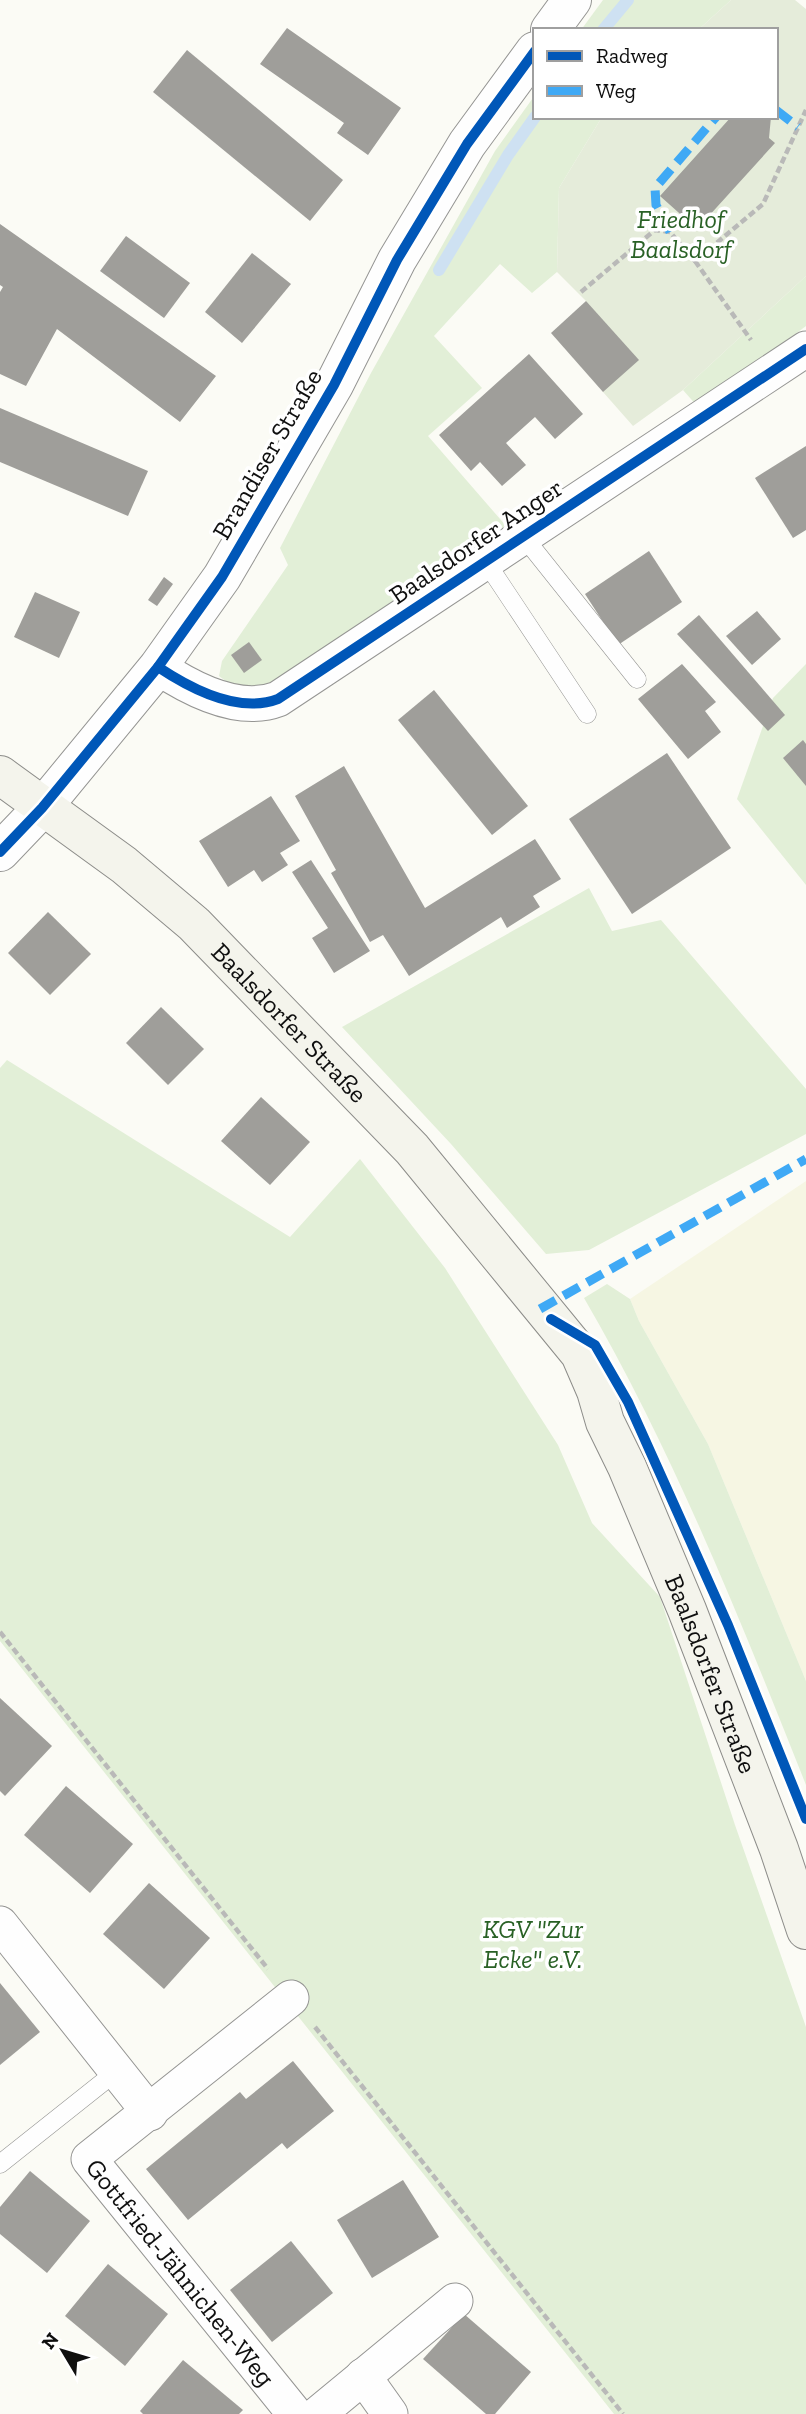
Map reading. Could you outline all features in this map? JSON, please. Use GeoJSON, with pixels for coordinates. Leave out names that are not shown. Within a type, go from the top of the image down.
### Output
{"type":"FeatureCollection","features":[{"type":"Feature","properties":{"kind":"main road","name":"Baalsdorfer Straße"},"geometry":{"type":"LineString","coordinates":[[0,775],[41,808],[124,865],[194,924],[412,1149],[540,1309],[580,1354],[596,1391],[605,1422],[627,1467],[687,1610],[779,1849],[806,1930]]}},
{"type":"Feature","properties":{"kind":"street"},"geometry":{"type":"LineString","coordinates":[[551,28],[572,0]]}},
{"type":"Feature","properties":{"kind":"street","name":"Brandiser Straße"},"geometry":{"type":"LineString","coordinates":[[0,852],[41,808],[158,667],[222,577],[334,385],[397,260],[467,144],[533,54]]}},
{"type":"Feature","properties":{"kind":"street","name":"Baalsdorfer Anger"},"geometry":{"type":"LineString","coordinates":[[158,667],[179,682],[232,701],[251,705],[278,699],[806,349]]}},
{"type":"Feature","properties":{"kind":"street"},"geometry":{"type":"LineString","coordinates":[[0,1924],[150,2113]]}},
{"type":"Feature","properties":{"kind":"street","name":"Gottfried-Jähnichen-Weg"},"geometry":{"type":"LineString","coordinates":[[291,1998],[89,2159],[295,2414]]}},
{"type":"Feature","properties":{"kind":"street"},"geometry":{"type":"LineString","coordinates":[[318,2414],[455,2301]]}},
{"type":"Feature","properties":{"kind":"street"},"geometry":{"type":"LineString","coordinates":[[363,2376],[390,2414]]}},
{"type":"Feature","properties":{"kind":"lane"},"geometry":{"type":"LineString","coordinates":[[523,536],[637,679]]}},
{"type":"Feature","properties":{"kind":"lane"},"geometry":{"type":"LineString","coordinates":[[486,562],[587,714]]}},
{"type":"Feature","properties":{"kind":"lane"},"geometry":{"type":"LineString","coordinates":[[0,2164],[117,2071]]}},
{"type":"Feature","properties":{"kind":"path"},"geometry":{"type":"LineString","coordinates":[[695,261],[763,204],[806,110]]}},
{"type":"Feature","properties":{"kind":"path"},"geometry":{"type":"LineString","coordinates":[[581,292],[655,230],[670,232],[695,261],[752,342]]}},
{"type":"Feature","properties":{"kind":"green space"},"geometry":{"type":"Polygon","coordinates":[[[603,0],[731,0],[700,28],[582,28],[603,0]]]}},
{"type":"Feature","properties":{"kind":"green space","name":"Friedhof Baalsdorf"},"geometry":{"type":"Polygon","coordinates":[[[731,0],[795,0],[806,9],[806,276],[683,390],[633,426],[603,392],[586,301],[557,272],[559,188],[601,119],[778,119],[778,28],[700,28],[731,0]]]}},
{"type":"Feature","properties":{"kind":"green space"},"geometry":{"type":"Polygon","coordinates":[[[533,98],[533,119],[601,119],[559,188],[557,272],[532,293],[500,264],[434,336],[482,388],[428,436],[507,527],[268,687],[240,692],[219,676],[222,661],[288,565],[280,548],[371,373],[495,151],[533,98]]]}},
{"type":"Feature","properties":{"kind":"green space"},"geometry":{"type":"Polygon","coordinates":[[[806,276],[806,326],[698,407],[683,390],[806,276]]]}},
{"type":"Feature","properties":{"kind":"green space"},"geometry":{"type":"Polygon","coordinates":[[[806,664],[806,885],[737,799],[773,698],[806,664]]]}},
{"type":"Feature","properties":{"kind":"green space"},"geometry":{"type":"Polygon","coordinates":[[[589,888],[612,931],[661,920],[806,1089],[806,1134],[589,1250],[546,1254],[451,1144],[342,1027],[589,888]]]}},
{"type":"Feature","properties":{"kind":"green space","name":"KGV \"Zur Ecke\" e.V."},"geometry":{"type":"Polygon","coordinates":[[[7,1060],[290,1237],[360,1159],[445,1268],[558,1445],[592,1523],[660,1597],[735,1825],[806,2027],[806,2414],[614,2414],[0,1641],[0,1068],[7,1060]]]}},
{"type":"Feature","properties":{"kind":"green space"},"geometry":{"type":"Polygon","coordinates":[[[806,1181],[806,1681],[708,1444],[639,1321],[630,1299],[806,1181]]]}},
{"type":"Feature","properties":{"kind":"green space"},"geometry":{"type":"Polygon","coordinates":[[[607,1284],[630,1299],[639,1321],[708,1444],[806,1681],[806,1785],[704,1537],[647,1416],[584,1298],[607,1284]]]}},
{"type":"Feature","properties":{"kind":"building"},"geometry":{"type":"Polygon","coordinates":[[[287,28],[401,108],[368,155],[337,133],[344,123],[260,64],[287,28]]]}},
{"type":"Feature","properties":{"kind":"building"},"geometry":{"type":"Polygon","coordinates":[[[187,50],[343,180],[310,221],[153,92],[187,50]]]}},
{"type":"Feature","properties":{"kind":"building"},"geometry":{"type":"Polygon","coordinates":[[[729,119],[771,119],[769,138],[775,143],[697,229],[660,196],[729,119]]]}},
{"type":"Feature","properties":{"kind":"building"},"geometry":{"type":"Polygon","coordinates":[[[0,224],[216,376],[180,422],[57,329],[26,386],[0,374],[0,292],[3,287],[0,285],[0,224]]]}},
{"type":"Feature","properties":{"kind":"building"},"geometry":{"type":"Polygon","coordinates":[[[126,236],[190,283],[164,318],[100,271],[126,236]]]}},
{"type":"Feature","properties":{"kind":"building"},"geometry":{"type":"Polygon","coordinates":[[[252,253],[291,284],[242,343],[205,312],[252,253]]]}},
{"type":"Feature","properties":{"kind":"building"},"geometry":{"type":"Polygon","coordinates":[[[586,301],[639,360],[603,392],[551,333],[586,301]]]}},
{"type":"Feature","properties":{"kind":"building"},"geometry":{"type":"Polygon","coordinates":[[[529,354],[583,414],[555,439],[535,417],[506,443],[526,465],[502,486],[480,462],[471,471],[439,435],[529,354]]]}},
{"type":"Feature","properties":{"kind":"building"},"geometry":{"type":"Polygon","coordinates":[[[0,408],[148,471],[128,516],[0,462],[0,408]]]}},
{"type":"Feature","properties":{"kind":"building"},"geometry":{"type":"Polygon","coordinates":[[[806,446],[806,530],[793,538],[755,478],[806,446]]]}},
{"type":"Feature","properties":{"kind":"building"},"geometry":{"type":"Polygon","coordinates":[[[649,551],[682,602],[618,645],[585,594],[649,551]]]}},
{"type":"Feature","properties":{"kind":"building"},"geometry":{"type":"Polygon","coordinates":[[[164,577],[173,584],[157,606],[148,600],[164,577]]]}},
{"type":"Feature","properties":{"kind":"building"},"geometry":{"type":"Polygon","coordinates":[[[35,592],[80,612],[59,658],[14,637],[35,592]]]}},
{"type":"Feature","properties":{"kind":"building"},"geometry":{"type":"Polygon","coordinates":[[[757,611],[781,639],[752,665],[726,636],[757,611]]]}},
{"type":"Feature","properties":{"kind":"building"},"geometry":{"type":"Polygon","coordinates":[[[699,615],[785,715],[768,731],[677,634],[699,615]]]}},
{"type":"Feature","properties":{"kind":"building"},"geometry":{"type":"Polygon","coordinates":[[[249,642],[262,660],[244,673],[231,655],[249,642]]]}},
{"type":"Feature","properties":{"kind":"building"},"geometry":{"type":"Polygon","coordinates":[[[682,664],[716,702],[705,711],[721,732],[688,759],[638,699],[682,664]]]}},
{"type":"Feature","properties":{"kind":"building"},"geometry":{"type":"Polygon","coordinates":[[[434,690],[528,806],[492,835],[398,720],[434,690]]]}},
{"type":"Feature","properties":{"kind":"building"},"geometry":{"type":"Polygon","coordinates":[[[803,740],[806,744],[806,786],[783,758],[803,740]]]}},
{"type":"Feature","properties":{"kind":"building"},"geometry":{"type":"Polygon","coordinates":[[[667,753],[731,848],[632,914],[569,819],[667,753]]]}},
{"type":"Feature","properties":{"kind":"building"},"geometry":{"type":"Polygon","coordinates":[[[344,766],[425,908],[535,839],[561,879],[533,896],[540,907],[507,928],[501,917],[409,976],[383,935],[370,942],[331,873],[336,870],[295,796],[344,766]]]}},
{"type":"Feature","properties":{"kind":"building"},"geometry":{"type":"Polygon","coordinates":[[[271,796],[300,841],[280,853],[288,865],[262,882],[254,870],[228,887],[199,841],[271,796]]]}},
{"type":"Feature","properties":{"kind":"building"},"geometry":{"type":"Polygon","coordinates":[[[311,860],[370,951],[334,973],[312,938],[328,928],[292,872],[311,860]]]}},
{"type":"Feature","properties":{"kind":"building"},"geometry":{"type":"Polygon","coordinates":[[[48,912],[91,954],[50,995],[8,953],[48,912]]]}},
{"type":"Feature","properties":{"kind":"building"},"geometry":{"type":"Polygon","coordinates":[[[161,1007],[204,1049],[168,1085],[126,1043],[161,1007]]]}},
{"type":"Feature","properties":{"kind":"building"},"geometry":{"type":"Polygon","coordinates":[[[261,1097],[310,1142],[270,1185],[221,1141],[261,1097]]]}},
{"type":"Feature","properties":{"kind":"building"},"geometry":{"type":"Polygon","coordinates":[[[0,1698],[52,1746],[5,1796],[0,1791],[0,1698]]]}},
{"type":"Feature","properties":{"kind":"building"},"geometry":{"type":"Polygon","coordinates":[[[66,1786],[133,1844],[90,1893],[24,1835],[66,1786]]]}},
{"type":"Feature","properties":{"kind":"building"},"geometry":{"type":"Polygon","coordinates":[[[149,1883],[210,1938],[164,1989],[103,1934],[149,1883]]]}},
{"type":"Feature","properties":{"kind":"building"},"geometry":{"type":"Polygon","coordinates":[[[0,1983],[40,2032],[0,2065],[0,1983]]]}},
{"type":"Feature","properties":{"kind":"building"},"geometry":{"type":"Polygon","coordinates":[[[293,2061],[334,2111],[287,2149],[282,2143],[188,2220],[146,2169],[240,2092],[246,2099],[293,2061]]]}},
{"type":"Feature","properties":{"kind":"building"},"geometry":{"type":"Polygon","coordinates":[[[30,2171],[90,2221],[47,2273],[0,2234],[0,2207],[30,2171]]]}},
{"type":"Feature","properties":{"kind":"building"},"geometry":{"type":"Polygon","coordinates":[[[403,2180],[439,2237],[372,2278],[337,2220],[403,2180]]]}},
{"type":"Feature","properties":{"kind":"building"},"geometry":{"type":"Polygon","coordinates":[[[291,2241],[333,2293],[272,2342],[230,2290],[291,2241]]]}},
{"type":"Feature","properties":{"kind":"building"},"geometry":{"type":"Polygon","coordinates":[[[108,2264],[168,2314],[125,2366],[65,2316],[108,2264]]]}},
{"type":"Feature","properties":{"kind":"building"},"geometry":{"type":"Polygon","coordinates":[[[464,2314],[531,2372],[495,2414],[486,2414],[423,2359],[464,2314]]]}},
{"type":"Feature","properties":{"kind":"building"},"geometry":{"type":"Polygon","coordinates":[[[183,2360],[243,2410],[239,2414],[143,2414],[140,2411],[183,2360]]]}},
{"type":"Feature","properties":{"kind":"waterway"},"geometry":{"type":"LineString","coordinates":[[605,28],[628,0]]}},
{"type":"Feature","properties":{"kind":"waterway"},"geometry":{"type":"LineString","coordinates":[[439,270],[508,155],[534,119]]}},
{"type":"Feature","properties":{"kind":"marked path"},"geometry":{"type":"LineString","coordinates":[[778,112],[798,127]]}},
{"type":"Feature","properties":{"kind":"marked path"},"geometry":{"type":"LineString","coordinates":[[670,232],[656,205],[655,188],[714,119]]}},
{"type":"Feature","properties":{"kind":"marked path"},"geometry":{"type":"LineString","coordinates":[[540,1309],[806,1159]]}},
{"type":"Feature","properties":{"kind":"cycle path"},"geometry":{"type":"LineString","coordinates":[[0,852],[42,808],[158,667],[222,577],[334,385],[397,260],[467,144],[533,54]]}},
{"type":"Feature","properties":{"kind":"cycle path"},"geometry":{"type":"LineString","coordinates":[[158,667],[216,697],[247,703],[278,699],[806,349]]}},
{"type":"Feature","properties":{"kind":"cycle path"},"geometry":{"type":"LineString","coordinates":[[551,1319],[595,1345],[628,1402],[728,1625],[806,1819]]}}]}
